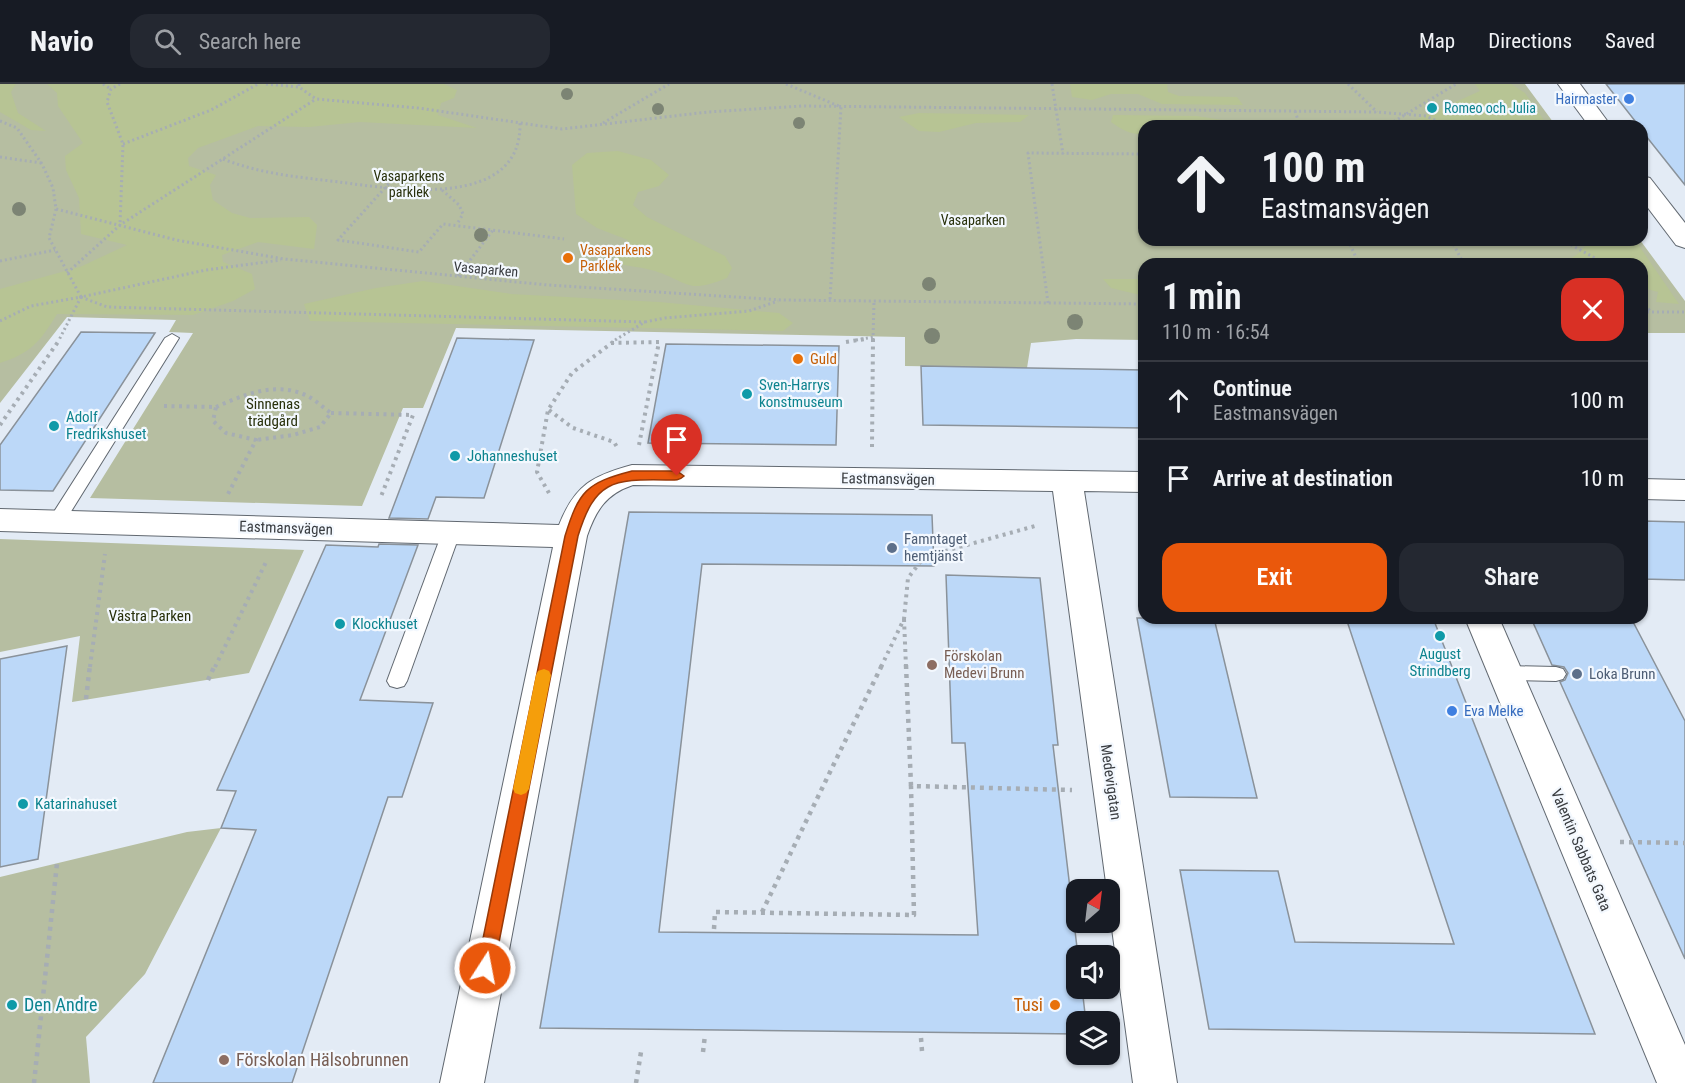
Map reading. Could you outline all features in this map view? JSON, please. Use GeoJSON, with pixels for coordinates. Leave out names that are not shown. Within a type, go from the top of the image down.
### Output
{"type":"FeatureCollection","features":[{"type":"Feature","properties":{"kind":"street"},"geometry":{"type":"LineString","coordinates":[[1569,84],[1596,120]]}},
{"type":"Feature","properties":{"kind":"street"},"geometry":{"type":"LineString","coordinates":[[1648,191],[1685,240]]}},
{"type":"Feature","properties":{"kind":"street","name":"Eastmansvägen"},"geometry":{"type":"LineString","coordinates":[[462,1083],[571,536],[580,508],[594,490],[612,480],[630,460],[1067,481],[1138,482]]}},
{"type":"Feature","properties":{"kind":"street","name":"Medevigatan"},"geometry":{"type":"LineString","coordinates":[[1067,481],[1155,1083]]}},
{"type":"Feature","properties":{"kind":"street"},"geometry":{"type":"LineString","coordinates":[[1648,489],[1685,490]]}},
{"type":"Feature","properties":{"kind":"street","name":"Eastmansvägen"},"geometry":{"type":"LineString","coordinates":[[0,520],[571,536]]}},
{"type":"Feature","properties":{"kind":"street","name":"Valentin Sabbats Gata"},"geometry":{"type":"LineString","coordinates":[[1485,624],[1679,1083]]}},
{"type":"Feature","properties":{"kind":"lane"},"geometry":{"type":"LineString","coordinates":[[56,522],[172,338]]}},
{"type":"Feature","properties":{"kind":"lane"},"geometry":{"type":"LineString","coordinates":[[397,681],[451,533]]}},
{"type":"Feature","properties":{"kind":"lane"},"geometry":{"type":"LineString","coordinates":[[1506,673],[1556,674]]}},
{"type":"Feature","properties":{"kind":"path"},"geometry":{"type":"LineString","coordinates":[[103,84],[111,88]]}},
{"type":"Feature","properties":{"kind":"path"},"geometry":{"type":"LineString","coordinates":[[111,88],[120,84]]}},
{"type":"Feature","properties":{"kind":"path"},"geometry":{"type":"LineString","coordinates":[[123,144],[211,111],[258,84]]}},
{"type":"Feature","properties":{"kind":"path"},"geometry":{"type":"LineString","coordinates":[[266,84],[299,85],[316,99],[418,108],[562,129],[708,112],[802,106],[1377,112],[1406,113],[1426,116],[1435,120]]}},
{"type":"Feature","properties":{"kind":"path"},"geometry":{"type":"LineString","coordinates":[[600,124],[669,84]]}},
{"type":"Feature","properties":{"kind":"path"},"geometry":{"type":"LineString","coordinates":[[786,84],[841,107]]}},
{"type":"Feature","properties":{"kind":"path"},"geometry":{"type":"LineString","coordinates":[[1052,84],[1063,154]]}},
{"type":"Feature","properties":{"kind":"path"},"geometry":{"type":"LineString","coordinates":[[1348,84],[1377,112]]}},
{"type":"Feature","properties":{"kind":"path"},"geometry":{"type":"LineString","coordinates":[[1396,120],[1456,84]]}},
{"type":"Feature","properties":{"kind":"path"},"geometry":{"type":"LineString","coordinates":[[111,88],[107,102],[123,144],[120,225]]}},
{"type":"Feature","properties":{"kind":"path"},"geometry":{"type":"LineString","coordinates":[[67,273],[120,225],[316,99]]}},
{"type":"Feature","properties":{"kind":"path"},"geometry":{"type":"LineString","coordinates":[[831,300],[841,107]]}},
{"type":"Feature","properties":{"kind":"path"},"geometry":{"type":"LineString","coordinates":[[1295,111],[1298,120]]}},
{"type":"Feature","properties":{"kind":"path"},"geometry":{"type":"LineString","coordinates":[[0,121],[17,128],[42,164],[53,188],[56,208],[49,238],[67,273],[81,297],[107,307],[645,322],[665,318],[749,311],[782,300]]}},
{"type":"Feature","properties":{"kind":"path"},"geometry":{"type":"LineString","coordinates":[[223,159],[255,171],[384,189],[442,190],[469,186],[496,173],[510,160],[519,142],[520,123]]}},
{"type":"Feature","properties":{"kind":"path"},"geometry":{"type":"LineString","coordinates":[[1048,303],[1028,153],[1138,154]]}},
{"type":"Feature","properties":{"kind":"path"},"geometry":{"type":"LineString","coordinates":[[0,158],[42,164]]}},
{"type":"Feature","properties":{"kind":"path"},"geometry":{"type":"LineString","coordinates":[[392,180],[338,240],[419,252],[443,224],[458,224],[564,239]]}},
{"type":"Feature","properties":{"kind":"path"},"geometry":{"type":"LineString","coordinates":[[442,190],[459,205],[463,214],[458,224]]}},
{"type":"Feature","properties":{"kind":"path","name":"Vasaparken"},"geometry":{"type":"LineString","coordinates":[[56,208],[176,240],[284,259],[457,277],[782,300],[1138,304]]}},
{"type":"Feature","properties":{"kind":"path"},"geometry":{"type":"LineString","coordinates":[[457,277],[494,230]]}},
{"type":"Feature","properties":{"kind":"path"},"geometry":{"type":"LineString","coordinates":[[1573,246],[1595,258]]}},
{"type":"Feature","properties":{"kind":"path"},"geometry":{"type":"LineString","coordinates":[[0,261],[55,250]]}},
{"type":"Feature","properties":{"kind":"path","name":"Vasaparken"},"geometry":{"type":"LineString","coordinates":[[0,321],[31,306],[206,270],[284,259]]}},
{"type":"Feature","properties":{"kind":"path"},"geometry":{"type":"LineString","coordinates":[[0,425],[59,340],[81,297]]}},
{"type":"Feature","properties":{"kind":"path"},"geometry":{"type":"LineString","coordinates":[[872,451],[874,301]]}},
{"type":"Feature","properties":{"kind":"path"},"geometry":{"type":"LineString","coordinates":[[1648,309],[1650,312],[1685,312]]}},
{"type":"Feature","properties":{"kind":"path"},"geometry":{"type":"LineString","coordinates":[[554,501],[537,472],[548,410],[572,373],[610,343],[645,322]]}},
{"type":"Feature","properties":{"kind":"path"},"geometry":{"type":"LineString","coordinates":[[846,342],[874,336]]}},
{"type":"Feature","properties":{"kind":"path"},"geometry":{"type":"LineString","coordinates":[[610,343],[658,342],[630,460]]}},
{"type":"Feature","properties":{"kind":"path"},"geometry":{"type":"LineString","coordinates":[[129,406],[216,407],[256,391],[280,388],[305,394],[331,413],[413,415],[368,531]]}},
{"type":"Feature","properties":{"kind":"path"},"geometry":{"type":"LineString","coordinates":[[216,407],[213,421],[226,433],[256,440],[293,435],[321,427],[331,413]]}},
{"type":"Feature","properties":{"kind":"path"},"geometry":{"type":"LineString","coordinates":[[548,410],[573,428],[614,442],[630,460]]}},
{"type":"Feature","properties":{"kind":"path"},"geometry":{"type":"LineString","coordinates":[[210,526],[256,440]]}},
{"type":"Feature","properties":{"kind":"path"},"geometry":{"type":"LineString","coordinates":[[86,699],[109,523]]}},
{"type":"Feature","properties":{"kind":"path"},"geometry":{"type":"LineString","coordinates":[[714,929],[715,912],[914,915],[904,619],[908,578],[924,557],[1036,526]]}},
{"type":"Feature","properties":{"kind":"path"},"geometry":{"type":"LineString","coordinates":[[208,680],[283,528]]}},
{"type":"Feature","properties":{"kind":"path"},"geometry":{"type":"LineString","coordinates":[[762,912],[904,619]]}},
{"type":"Feature","properties":{"kind":"path"},"geometry":{"type":"LineString","coordinates":[[911,786],[1061,789]]}},
{"type":"Feature","properties":{"kind":"path"},"geometry":{"type":"LineString","coordinates":[[1616,842],[1685,843]]}},
{"type":"Feature","properties":{"kind":"path"},"geometry":{"type":"LineString","coordinates":[[34,1083],[57,863]]}},
{"type":"Feature","properties":{"kind":"path"},"geometry":{"type":"LineString","coordinates":[[704,1052],[705,1035]]}},
{"type":"Feature","properties":{"kind":"path"},"geometry":{"type":"LineString","coordinates":[[921,1038],[922,1051]]}},
{"type":"Feature","properties":{"kind":"path"},"geometry":{"type":"LineString","coordinates":[[636,1083],[640,1052]]}},
{"type":"Feature","properties":{"kind":"green space","name":"Vasaparken"},"geometry":{"type":"Polygon","coordinates":[[[0,84],[1525,84],[1552,120],[1138,120],[1138,246],[1644,246],[1685,301],[1685,333],[1648,333],[1648,258],[1138,258],[1138,340],[1076,339],[1031,343],[1027,368],[905,366],[905,337],[456,328],[423,408],[403,408],[362,506],[90,498],[193,333],[169,332],[176,320],[67,317],[0,403],[0,84]]]}},
{"type":"Feature","properties":{"kind":"green space"},"geometry":{"type":"Polygon","coordinates":[[[0,84],[16,84],[11,92],[18,113],[46,131],[31,130],[0,112],[0,84]]]}},
{"type":"Feature","properties":{"kind":"green space"},"geometry":{"type":"Polygon","coordinates":[[[47,84],[444,84],[457,90],[454,98],[441,103],[438,115],[477,128],[360,122],[309,127],[258,126],[198,148],[188,158],[189,166],[216,175],[210,185],[213,200],[232,213],[250,218],[309,217],[317,225],[314,249],[258,242],[222,255],[223,262],[252,274],[255,289],[233,301],[193,315],[57,314],[34,345],[20,355],[0,363],[0,289],[80,267],[127,245],[81,234],[79,198],[66,170],[65,156],[83,143],[58,106],[57,93],[47,84]]]}},
{"type":"Feature","properties":{"kind":"green space"},"geometry":{"type":"Polygon","coordinates":[[[1070,84],[1167,84],[1168,92],[1179,96],[1237,97],[1243,105],[1162,104],[1138,94],[1111,94],[1092,100],[1072,97],[1070,84]]]}},
{"type":"Feature","properties":{"kind":"green space"},"geometry":{"type":"Polygon","coordinates":[[[1475,84],[1511,84],[1525,93],[1544,120],[1415,120],[1480,91],[1475,84]]]}},
{"type":"Feature","properties":{"kind":"green space"},"geometry":{"type":"Polygon","coordinates":[[[919,113],[1029,115],[1020,122],[976,123],[939,132],[919,131],[899,117],[919,113]]]}},
{"type":"Feature","properties":{"kind":"green space"},"geometry":{"type":"Polygon","coordinates":[[[1113,115],[1196,116],[1223,120],[1138,120],[1138,134],[1111,122],[1113,115]]]}},
{"type":"Feature","properties":{"kind":"green space"},"geometry":{"type":"Polygon","coordinates":[[[618,151],[651,160],[669,175],[659,186],[638,192],[633,205],[647,217],[725,256],[732,268],[727,278],[696,286],[645,268],[613,263],[617,253],[628,240],[597,228],[576,214],[572,165],[587,153],[618,151]]]}},
{"type":"Feature","properties":{"kind":"green space"},"geometry":{"type":"Polygon","coordinates":[[[1585,246],[1639,246],[1647,258],[1571,258],[1585,246]]]}},
{"type":"Feature","properties":{"kind":"green space"},"geometry":{"type":"Polygon","coordinates":[[[1648,259],[1679,304],[1656,302],[1658,292],[1648,289],[1648,259]]]}},
{"type":"Feature","properties":{"kind":"green space"},"geometry":{"type":"Polygon","coordinates":[[[1103,279],[1138,279],[1138,295],[1111,288],[1103,279]]]}},
{"type":"Feature","properties":{"kind":"green space"},"geometry":{"type":"Polygon","coordinates":[[[423,281],[511,294],[659,302],[779,313],[793,323],[783,331],[310,321],[304,304],[376,288],[423,281]]]}},
{"type":"Feature","properties":{"kind":"green space","name":"Västra Parken"},"geometry":{"type":"Polygon","coordinates":[[[0,539],[304,550],[249,673],[72,702],[80,636],[0,652],[0,539]]]}},
{"type":"Feature","properties":{"kind":"green space"},"geometry":{"type":"Polygon","coordinates":[[[221,828],[145,974],[86,1037],[90,1083],[0,1083],[0,877],[187,832],[221,828]]]}},
{"type":"Feature","properties":{"kind":"building"},"geometry":{"type":"Polygon","coordinates":[[[1606,84],[1685,84],[1685,185],[1648,139],[1648,120],[1634,120],[1606,84]]]}},
{"type":"Feature","properties":{"kind":"building","name":"Adolf Fredrikshuset"},"geometry":{"type":"Polygon","coordinates":[[[81,332],[155,333],[53,491],[0,490],[0,445],[81,332]]]}},
{"type":"Feature","properties":{"kind":"building","name":"Johanneshuset"},"geometry":{"type":"Polygon","coordinates":[[[457,338],[534,340],[484,498],[436,497],[428,519],[389,518],[457,338]]]}},
{"type":"Feature","properties":{"kind":"building","name":"Sven-Harrys konstmuseum"},"geometry":{"type":"Polygon","coordinates":[[[666,344],[839,346],[836,445],[648,443],[666,344]]]}},
{"type":"Feature","properties":{"kind":"building"},"geometry":{"type":"Polygon","coordinates":[[[921,366],[1138,370],[1138,428],[923,425],[921,366]]]}},
{"type":"Feature","properties":{"kind":"building"},"geometry":{"type":"Polygon","coordinates":[[[629,512],[932,515],[934,566],[702,564],[659,932],[978,935],[965,743],[952,743],[946,575],[1040,578],[1058,745],[1053,745],[1069,879],[1066,879],[1066,933],[1075,933],[1077,945],[1066,945],[1066,999],[1083,999],[1085,1011],[1066,1011],[1066,1034],[540,1028],[629,512]]]}},
{"type":"Feature","properties":{"kind":"building"},"geometry":{"type":"Polygon","coordinates":[[[1648,521],[1685,522],[1685,580],[1648,579],[1648,521]]]}},
{"type":"Feature","properties":{"kind":"building"},"geometry":{"type":"Polygon","coordinates":[[[379,544],[418,545],[360,700],[433,703],[402,797],[388,797],[292,1083],[153,1083],[256,830],[221,828],[236,791],[217,790],[326,545],[378,547],[379,544]]]}},
{"type":"Feature","properties":{"kind":"building"},"geometry":{"type":"Polygon","coordinates":[[[1138,624],[1215,624],[1257,798],[1170,797],[1138,624]]]}},
{"type":"Feature","properties":{"kind":"building"},"geometry":{"type":"Polygon","coordinates":[[[1348,624],[1435,624],[1595,1034],[1209,1029],[1180,870],[1278,871],[1295,942],[1454,944],[1348,624]]]}},
{"type":"Feature","properties":{"kind":"building"},"geometry":{"type":"Polygon","coordinates":[[[1534,624],[1634,624],[1685,721],[1685,959],[1560,682],[1565,680],[1568,673],[1564,667],[1552,665],[1534,624]]]}},
{"type":"Feature","properties":{"kind":"building","name":"Katarinahuset"},"geometry":{"type":"Polygon","coordinates":[[[67,646],[38,859],[0,867],[0,659],[67,646]]]}},
{"type":"Feature","properties":{"kind":"slow traffic"},"geometry":{"type":"LineString","coordinates":[[521,789],[544,675]]}},
{"type":"Feature","properties":{"kind":"place","name":"Hairmaster"},"geometry":{"type":"Point","coordinates":[1629,99]}},
{"type":"Feature","properties":{"kind":"place","name":"Romeo och Julia"},"geometry":{"type":"Point","coordinates":[1432,108]}},
{"type":"Feature","properties":{"kind":"place","name":"Vasaparkens Parklek"},"geometry":{"type":"Point","coordinates":[568,258]}},
{"type":"Feature","properties":{"kind":"place","name":"Guld"},"geometry":{"type":"Point","coordinates":[798,359]}},
{"type":"Feature","properties":{"kind":"place","name":"Sven-Harrys konstmuseum"},"geometry":{"type":"Point","coordinates":[747,394]}},
{"type":"Feature","properties":{"kind":"place","name":"Adolf Fredrikshuset"},"geometry":{"type":"Point","coordinates":[54,426]}},
{"type":"Feature","properties":{"kind":"place","name":"Johanneshuset"},"geometry":{"type":"Point","coordinates":[455,456]}},
{"type":"Feature","properties":{"kind":"place","name":"Famntaget hemtjänst"},"geometry":{"type":"Point","coordinates":[892,548]}},
{"type":"Feature","properties":{"kind":"place","name":"Klockhuset"},"geometry":{"type":"Point","coordinates":[340,624]}},
{"type":"Feature","properties":{"kind":"place","name":"August Strindberg"},"geometry":{"type":"Point","coordinates":[1440,636]}},
{"type":"Feature","properties":{"kind":"place","name":"Förskolan Medevi Brunn"},"geometry":{"type":"Point","coordinates":[932,665]}},
{"type":"Feature","properties":{"kind":"place","name":"Loka Brunn"},"geometry":{"type":"Point","coordinates":[1577,674]}},
{"type":"Feature","properties":{"kind":"place","name":"Eva Melke"},"geometry":{"type":"Point","coordinates":[1452,711]}},
{"type":"Feature","properties":{"kind":"place","name":"Katarinahuset"},"geometry":{"type":"Point","coordinates":[23,804]}},
{"type":"Feature","properties":{"kind":"place","name":"Den Andre"},"geometry":{"type":"Point","coordinates":[12,1005]}},
{"type":"Feature","properties":{"kind":"place","name":"Tusi"},"geometry":{"type":"Point","coordinates":[1055,1005]}},
{"type":"Feature","properties":{"kind":"place","name":"Förskolan Hälsobrunnen"},"geometry":{"type":"Point","coordinates":[224,1060]}},
{"type":"Feature","properties":{"kind":"route"},"geometry":{"type":"LineString","coordinates":[[485,968],[571,536],[580,508],[594,490],[612,480],[632,475],[677,476]]}},
{"type":"Feature","properties":{"kind":"park label","name":"Vasaparkens parklek"},"geometry":{"type":"Point","coordinates":[409,184]}},
{"type":"Feature","properties":{"kind":"park label","name":"Sinnenas trädgård"},"geometry":{"type":"Point","coordinates":[273,412]}}]}
